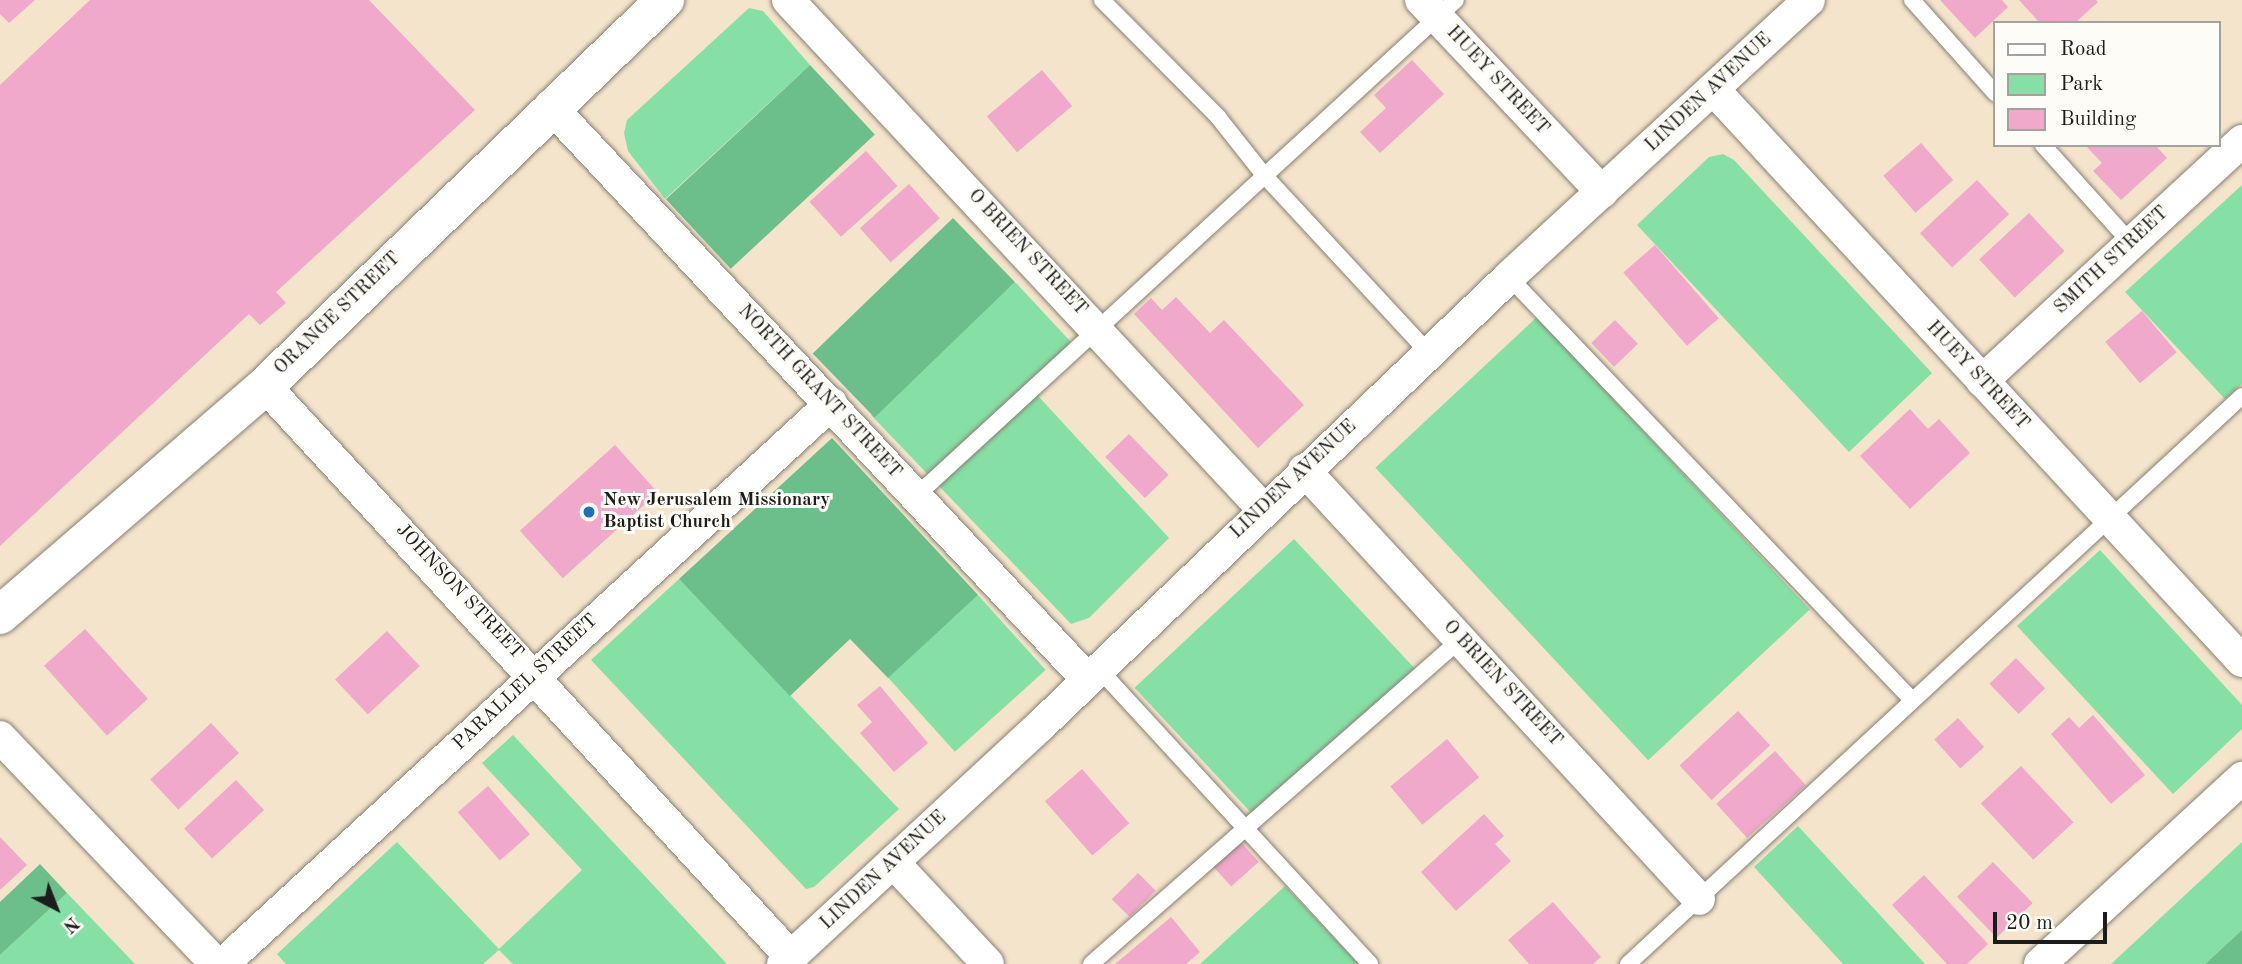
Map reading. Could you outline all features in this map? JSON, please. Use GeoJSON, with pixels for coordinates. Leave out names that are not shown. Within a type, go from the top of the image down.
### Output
{"type":"FeatureCollection","features":[{"type":"Feature","properties":{"kind":"street","name":"ORANGE STREET"},"geometry":{"type":"LineString","coordinates":[[0,615],[265,386],[550,106],[665,0]]}},
{"type":"Feature","properties":{"kind":"street","name":"O BRIEN STREET"},"geometry":{"type":"LineString","coordinates":[[788,0],[1097,328],[1263,509]]}},
{"type":"Feature","properties":{"kind":"street","name":"LINDEN AVENUE"},"geometry":{"type":"LineString","coordinates":[[787,960],[1509,277],[1810,0]]}},
{"type":"Feature","properties":{"kind":"street","name":"HUEY STREET"},"geometry":{"type":"LineString","coordinates":[[1438,6],[1602,192]]}},
{"type":"Feature","properties":{"kind":"street","name":"HUEY STREET"},"geometry":{"type":"LineString","coordinates":[[1713,89],[2242,661]]}},
{"type":"Feature","properties":{"kind":"street","name":"NORTH GRANT STREET"},"geometry":{"type":"LineString","coordinates":[[550,106],[916,496],[1092,673]]}},
{"type":"Feature","properties":{"kind":"street","name":"SMITH STREET"},"geometry":{"type":"LineString","coordinates":[[1982,381],[2242,141]]}},
{"type":"Feature","properties":{"kind":"street","name":"JOHNSON STREET"},"geometry":{"type":"LineString","coordinates":[[265,386],[535,674],[787,960]]}},
{"type":"Feature","properties":{"kind":"street","name":"PARALLEL STREET"},"geometry":{"type":"LineString","coordinates":[[223,964],[831,404]]}},
{"type":"Feature","properties":{"kind":"street","name":"O BRIEN STREET"},"geometry":{"type":"LineString","coordinates":[[1304,470],[1699,899]]}},
{"type":"Feature","properties":{"kind":"street"},"geometry":{"type":"LineString","coordinates":[[0,737],[216,964]]}},
{"type":"Feature","properties":{"kind":"street"},"geometry":{"type":"LineString","coordinates":[[2040,964],[2242,778]]}},
{"type":"Feature","properties":{"kind":"street"},"geometry":{"type":"LineString","coordinates":[[893,862],[988,964]]}},
{"type":"Feature","properties":{"kind":"lane"},"geometry":{"type":"LineString","coordinates":[[1102,0],[1218,117],[1263,174],[1429,353]]}},
{"type":"Feature","properties":{"kind":"lane"},"geometry":{"type":"LineString","coordinates":[[1912,0],[1994,92]]}},
{"type":"Feature","properties":{"kind":"lane"},"geometry":{"type":"LineString","coordinates":[[916,496],[1263,174],[1438,6]]}},
{"type":"Feature","properties":{"kind":"lane"},"geometry":{"type":"LineString","coordinates":[[2045,147],[2131,243]]}},
{"type":"Feature","properties":{"kind":"lane"},"geometry":{"type":"LineString","coordinates":[[1509,277],[1912,700]]}},
{"type":"Feature","properties":{"kind":"lane"},"geometry":{"type":"LineString","coordinates":[[1628,964],[2242,396]]}},
{"type":"Feature","properties":{"kind":"lane"},"geometry":{"type":"LineString","coordinates":[[1091,964],[1461,639]]}},
{"type":"Feature","properties":{"kind":"lane"},"geometry":{"type":"LineString","coordinates":[[1092,673],[1245,827],[1370,964]]}},
{"type":"Feature","properties":{"kind":"green space"},"geometry":{"type":"Polygon","coordinates":[[[749,8],[763,11],[810,65],[665,199],[628,151],[624,133],[627,120],[749,8]]]}},
{"type":"Feature","properties":{"kind":"green space"},"geometry":{"type":"Polygon","coordinates":[[[810,65],[875,134],[731,269],[666,199],[810,65]]]}},
{"type":"Feature","properties":{"kind":"green space"},"geometry":{"type":"Polygon","coordinates":[[[1723,154],[1734,160],[1932,373],[1849,452],[1637,225],[1709,157],[1723,154]]]}},
{"type":"Feature","properties":{"kind":"green space"},"geometry":{"type":"Polygon","coordinates":[[[2242,185],[2242,384],[2225,399],[2125,292],[2242,185]]]}},
{"type":"Feature","properties":{"kind":"green space"},"geometry":{"type":"Polygon","coordinates":[[[953,218],[1015,282],[875,417],[813,353],[953,218]]]}},
{"type":"Feature","properties":{"kind":"green space"},"geometry":{"type":"Polygon","coordinates":[[[1015,282],[1071,342],[1028,385],[1169,538],[1089,618],[1071,624],[871,415],[1015,282]]]}},
{"type":"Feature","properties":{"kind":"green space"},"geometry":{"type":"Polygon","coordinates":[[[1537,317],[1810,610],[1648,760],[1375,468],[1537,317]]]}},
{"type":"Feature","properties":{"kind":"green space"},"geometry":{"type":"Polygon","coordinates":[[[832,438],[978,595],[888,678],[850,639],[790,696],[679,579],[832,438]]]}},
{"type":"Feature","properties":{"kind":"green space"},"geometry":{"type":"Polygon","coordinates":[[[1294,539],[1415,668],[1255,817],[1135,688],[1294,539]]]}},
{"type":"Feature","properties":{"kind":"green space"},"geometry":{"type":"Polygon","coordinates":[[[2100,550],[2242,705],[2242,729],[2173,794],[2017,626],[2100,550]]]}},
{"type":"Feature","properties":{"kind":"green space"},"geometry":{"type":"Polygon","coordinates":[[[679,579],[899,809],[814,887],[806,889],[591,660],[679,579]]]}},
{"type":"Feature","properties":{"kind":"green space"},"geometry":{"type":"Polygon","coordinates":[[[978,595],[1046,670],[955,752],[887,677],[978,595]]]}},
{"type":"Feature","properties":{"kind":"green space"},"geometry":{"type":"Polygon","coordinates":[[[513,735],[727,964],[513,964],[499,950],[483,964],[286,964],[277,954],[397,842],[499,949],[582,870],[482,763],[513,735]]]}},
{"type":"Feature","properties":{"kind":"green space"},"geometry":{"type":"Polygon","coordinates":[[[1798,826],[1925,964],[1843,964],[1754,867],[1798,826]]]}},
{"type":"Feature","properties":{"kind":"green space"},"geometry":{"type":"Polygon","coordinates":[[[2242,842],[2242,930],[2205,964],[2111,964],[2242,842]]]}},
{"type":"Feature","properties":{"kind":"green space"},"geometry":{"type":"Polygon","coordinates":[[[40,864],[67,893],[0,955],[0,902],[40,864]]]}},
{"type":"Feature","properties":{"kind":"green space"},"geometry":{"type":"Polygon","coordinates":[[[1285,886],[1359,964],[1200,964],[1285,886]]]}},
{"type":"Feature","properties":{"kind":"green space"},"geometry":{"type":"Polygon","coordinates":[[[67,893],[135,964],[0,964],[0,955],[67,893]]]}},
{"type":"Feature","properties":{"kind":"green space"},"geometry":{"type":"Polygon","coordinates":[[[2242,930],[2242,964],[2205,964],[2242,930]]]}},
{"type":"Feature","properties":{"kind":"building"},"geometry":{"type":"Polygon","coordinates":[[[0,0],[35,0],[9,23],[0,14],[0,0]]]}},
{"type":"Feature","properties":{"kind":"building"},"geometry":{"type":"Polygon","coordinates":[[[90,0],[369,0],[475,110],[276,292],[286,303],[260,325],[249,314],[0,546],[0,85],[90,0]]]}},
{"type":"Feature","properties":{"kind":"building"},"geometry":{"type":"Polygon","coordinates":[[[1940,0],[2002,0],[2008,7],[1975,38],[1940,0]]]}},
{"type":"Feature","properties":{"kind":"building"},"geometry":{"type":"Polygon","coordinates":[[[2019,0],[2098,2],[2077,21],[2038,21],[2019,0]]]}},
{"type":"Feature","properties":{"kind":"building"},"geometry":{"type":"Polygon","coordinates":[[[1412,60],[1444,94],[1380,153],[1360,132],[1386,108],[1374,95],[1412,60]]]}},
{"type":"Feature","properties":{"kind":"building"},"geometry":{"type":"Polygon","coordinates":[[[1042,70],[1072,106],[1017,152],[987,116],[1042,70]]]}},
{"type":"Feature","properties":{"kind":"building"},"geometry":{"type":"Polygon","coordinates":[[[1921,143],[1953,180],[1915,213],[1883,176],[1921,143]]]}},
{"type":"Feature","properties":{"kind":"building"},"geometry":{"type":"Polygon","coordinates":[[[2087,147],[2157,147],[2167,158],[2121,200],[2093,171],[2102,163],[2087,147]]]}},
{"type":"Feature","properties":{"kind":"building"},"geometry":{"type":"Polygon","coordinates":[[[866,151],[897,186],[841,237],[810,202],[866,151]]]}},
{"type":"Feature","properties":{"kind":"building"},"geometry":{"type":"Polygon","coordinates":[[[1977,180],[2009,214],[1952,268],[1920,233],[1977,180]]]}},
{"type":"Feature","properties":{"kind":"building"},"geometry":{"type":"Polygon","coordinates":[[[909,184],[940,218],[891,262],[860,228],[909,184]]]}},
{"type":"Feature","properties":{"kind":"building"},"geometry":{"type":"Polygon","coordinates":[[[2029,213],[2064,251],[2015,297],[1979,259],[2029,213]]]}},
{"type":"Feature","properties":{"kind":"building"},"geometry":{"type":"Polygon","coordinates":[[[1655,245],[1719,318],[1687,346],[1623,273],[1655,245]]]}},
{"type":"Feature","properties":{"kind":"building"},"geometry":{"type":"Polygon","coordinates":[[[1176,297],[1210,333],[1224,320],[1304,405],[1258,448],[1134,314],[1151,298],[1162,310],[1176,297]]]}},
{"type":"Feature","properties":{"kind":"building"},"geometry":{"type":"Polygon","coordinates":[[[2142,311],[2177,352],[2140,383],[2105,342],[2142,311]]]}},
{"type":"Feature","properties":{"kind":"building"},"geometry":{"type":"Polygon","coordinates":[[[1615,320],[1638,344],[1614,367],[1591,343],[1615,320]]]}},
{"type":"Feature","properties":{"kind":"building"},"geometry":{"type":"Polygon","coordinates":[[[1910,409],[1928,429],[1939,419],[1970,453],[1910,509],[1860,456],[1910,409]]]}},
{"type":"Feature","properties":{"kind":"building"},"geometry":{"type":"Polygon","coordinates":[[[1129,434],[1169,475],[1145,498],[1105,457],[1129,434]]]}},
{"type":"Feature","properties":{"kind":"building","name":"New Jerusalem Missionary Baptist Church"},"geometry":{"type":"Polygon","coordinates":[[[615,445],[658,493],[563,578],[520,531],[615,445]]]}},
{"type":"Feature","properties":{"kind":"building"},"geometry":{"type":"Polygon","coordinates":[[[85,629],[148,699],[107,736],[44,666],[85,629]]]}},
{"type":"Feature","properties":{"kind":"building"},"geometry":{"type":"Polygon","coordinates":[[[387,631],[420,666],[368,715],[335,679],[387,631]]]}},
{"type":"Feature","properties":{"kind":"building"},"geometry":{"type":"Polygon","coordinates":[[[2016,658],[2045,688],[2019,714],[1989,684],[2016,658]]]}},
{"type":"Feature","properties":{"kind":"building"},"geometry":{"type":"Polygon","coordinates":[[[880,686],[928,743],[894,772],[860,733],[872,722],[857,705],[880,686]]]}},
{"type":"Feature","properties":{"kind":"building"},"geometry":{"type":"Polygon","coordinates":[[[1738,711],[1770,745],[1712,800],[1679,766],[1738,711]]]}},
{"type":"Feature","properties":{"kind":"building"},"geometry":{"type":"Polygon","coordinates":[[[2093,715],[2145,775],[2111,804],[2051,734],[2069,717],[2079,728],[2093,715]]]}},
{"type":"Feature","properties":{"kind":"building"},"geometry":{"type":"Polygon","coordinates":[[[1958,718],[1984,747],[1960,768],[1934,739],[1958,718]]]}},
{"type":"Feature","properties":{"kind":"building"},"geometry":{"type":"Polygon","coordinates":[[[211,723],[239,753],[178,810],[150,780],[211,723]]]}},
{"type":"Feature","properties":{"kind":"building"},"geometry":{"type":"Polygon","coordinates":[[[1447,739],[1479,777],[1422,825],[1390,787],[1447,739]]]}},
{"type":"Feature","properties":{"kind":"building"},"geometry":{"type":"Polygon","coordinates":[[[1775,751],[1806,785],[1747,838],[1716,804],[1775,751]]]}},
{"type":"Feature","properties":{"kind":"building"},"geometry":{"type":"Polygon","coordinates":[[[2021,766],[2074,822],[2033,860],[1981,804],[2021,766]]]}},
{"type":"Feature","properties":{"kind":"building"},"geometry":{"type":"Polygon","coordinates":[[[1082,769],[1129,823],[1092,855],[1045,801],[1082,769]]]}},
{"type":"Feature","properties":{"kind":"building"},"geometry":{"type":"Polygon","coordinates":[[[236,780],[264,810],[212,858],[184,828],[236,780]]]}},
{"type":"Feature","properties":{"kind":"building"},"geometry":{"type":"Polygon","coordinates":[[[488,786],[530,834],[500,861],[458,812],[488,786]]]}},
{"type":"Feature","properties":{"kind":"building"},"geometry":{"type":"Polygon","coordinates":[[[1484,814],[1504,836],[1495,844],[1511,861],[1456,911],[1421,872],[1484,814]]]}},
{"type":"Feature","properties":{"kind":"building"},"geometry":{"type":"Polygon","coordinates":[[[0,837],[27,865],[0,890],[0,837]]]}},
{"type":"Feature","properties":{"kind":"building"},"geometry":{"type":"Polygon","coordinates":[[[1240,841],[1259,862],[1231,887],[1213,866],[1240,841]]]}},
{"type":"Feature","properties":{"kind":"building"},"geometry":{"type":"Polygon","coordinates":[[[1993,862],[2033,903],[1997,938],[1957,897],[1993,862]]]}},
{"type":"Feature","properties":{"kind":"building"},"geometry":{"type":"Polygon","coordinates":[[[1138,873],[1156,891],[1130,917],[1112,899],[1138,873]]]}},
{"type":"Feature","properties":{"kind":"building"},"geometry":{"type":"Polygon","coordinates":[[[1924,875],[1988,944],[1967,964],[1947,964],[1892,905],[1924,875]]]}},
{"type":"Feature","properties":{"kind":"building"},"geometry":{"type":"Polygon","coordinates":[[[1553,902],[1601,957],[1593,964],[1529,964],[1508,940],[1553,902]]]}},
{"type":"Feature","properties":{"kind":"building"},"geometry":{"type":"Polygon","coordinates":[[[1171,917],[1200,952],[1186,964],[1115,964],[1171,917]]]}},
{"type":"Feature","properties":{"kind":"place","name":"New Jerusalem Missionary Baptist Church"},"geometry":{"type":"Point","coordinates":[589,512]}}]}
